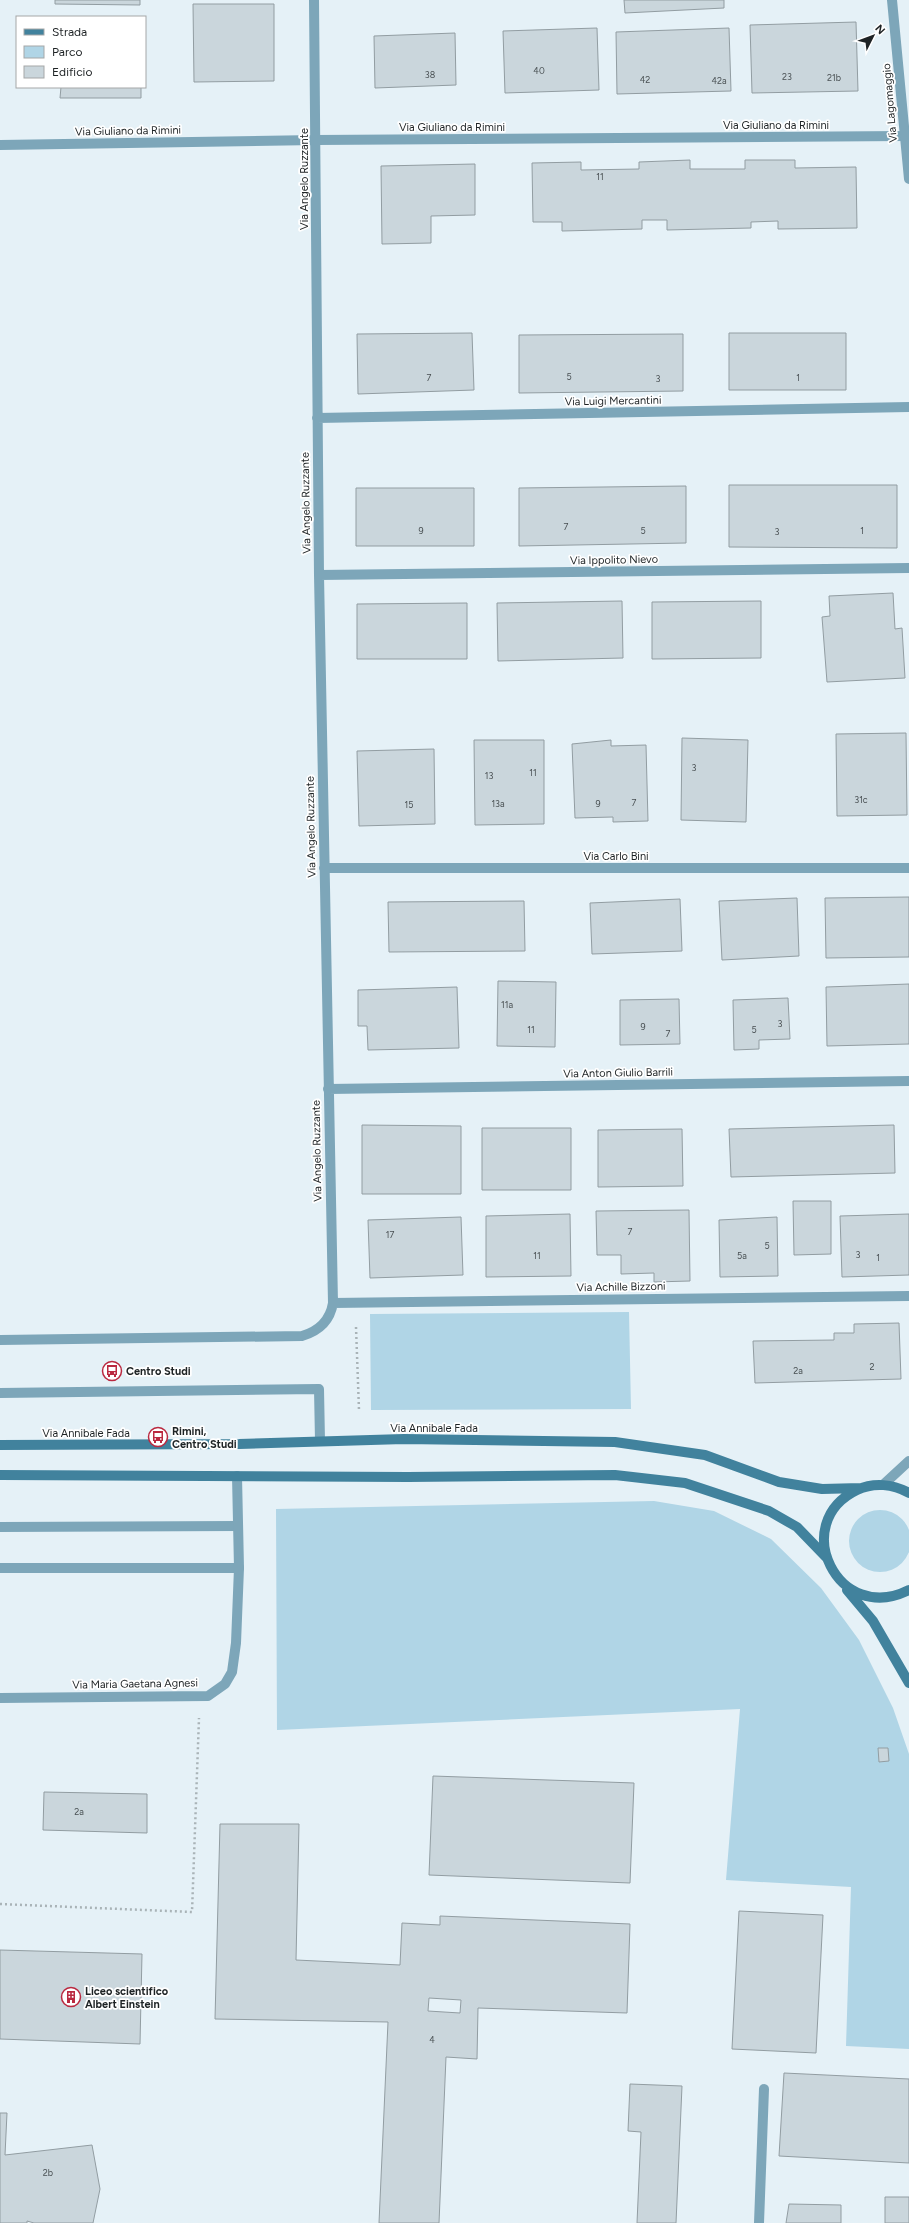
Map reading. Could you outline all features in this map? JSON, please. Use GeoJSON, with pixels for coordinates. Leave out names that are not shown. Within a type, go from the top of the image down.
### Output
{"type":"FeatureCollection","features":[{"type":"Feature","properties":{"kind":"main road","name":"Via Annibale Fada"},"geometry":{"type":"LineString","coordinates":[[0,1445],[239,1444],[404,1439],[615,1442],[705,1455],[779,1482],[822,1489],[861,1488],[883,1485]]}},
{"type":"Feature","properties":{"kind":"main road"},"geometry":{"type":"LineString","coordinates":[[0,1475],[615,1475],[685,1483],[769,1511],[797,1527],[826,1557],[837,1577],[873,1621],[909,1682]]}},
{"type":"Feature","properties":{"kind":"main road"},"geometry":{"type":"LineString","coordinates":[[883,1485],[909,1494]]}},
{"type":"Feature","properties":{"kind":"main road"},"geometry":{"type":"LineString","coordinates":[[826,1557],[824,1539],[829,1516],[842,1499],[861,1488]]}},
{"type":"Feature","properties":{"kind":"main road"},"geometry":{"type":"LineString","coordinates":[[837,1577],[850,1589],[866,1596],[888,1597],[909,1590]]}},
{"type":"Feature","properties":{"kind":"street","name":"Via Angelo Ruzzante"},"geometry":{"type":"LineString","coordinates":[[0,1340],[302,1336],[313,1333],[321,1326],[331,1313],[333,1303],[319,576],[314,0]]}},
{"type":"Feature","properties":{"kind":"street","name":"Via Lagomaggio"},"geometry":{"type":"LineString","coordinates":[[892,0],[909,179]]}},
{"type":"Feature","properties":{"kind":"street","name":"Via Giuliano da Rimini"},"geometry":{"type":"LineString","coordinates":[[0,145],[316,140],[905,136]]}},
{"type":"Feature","properties":{"kind":"street","name":"Via Luigi Mercantini"},"geometry":{"type":"LineString","coordinates":[[317,418],[909,407]]}},
{"type":"Feature","properties":{"kind":"street","name":"Via Ippolito Nievo"},"geometry":{"type":"LineString","coordinates":[[319,576],[909,568]]}},
{"type":"Feature","properties":{"kind":"street","name":"Via Carlo Bini"},"geometry":{"type":"LineString","coordinates":[[324,868],[909,868]]}},
{"type":"Feature","properties":{"kind":"street","name":"Via Anton Giulio Barrili"},"geometry":{"type":"LineString","coordinates":[[328,1089],[909,1082]]}},
{"type":"Feature","properties":{"kind":"street","name":"Via Achille Bizzoni"},"geometry":{"type":"LineString","coordinates":[[333,1303],[909,1296]]}},
{"type":"Feature","properties":{"kind":"street"},"geometry":{"type":"LineString","coordinates":[[0,1393],[319,1389],[320,1442]]}},
{"type":"Feature","properties":{"kind":"street"},"geometry":{"type":"LineString","coordinates":[[883,1485],[909,1461]]}},
{"type":"Feature","properties":{"kind":"street","name":"Via Maria Gaetana Agnesi"},"geometry":{"type":"LineString","coordinates":[[0,1698],[208,1696],[224,1684],[232,1672],[236,1643],[239,1568],[237,1476]]}},
{"type":"Feature","properties":{"kind":"street"},"geometry":{"type":"LineString","coordinates":[[0,1526],[238,1526]]}},
{"type":"Feature","properties":{"kind":"street"},"geometry":{"type":"LineString","coordinates":[[0,1568],[239,1568]]}},
{"type":"Feature","properties":{"kind":"street"},"geometry":{"type":"LineString","coordinates":[[759,2223],[764,2089]]}},
{"type":"Feature","properties":{"kind":"path"},"geometry":{"type":"LineString","coordinates":[[355,1302],[359,1410]]}},
{"type":"Feature","properties":{"kind":"path"},"geometry":{"type":"LineString","coordinates":[[0,1904],[192,1912],[199,1733],[198,1696]]}},
{"type":"Feature","properties":{"kind":"green space"},"geometry":{"type":"Polygon","coordinates":[[[629,1312],[631,1409],[371,1410],[370,1314],[629,1312]]]}},
{"type":"Feature","properties":{"kind":"green space"},"geometry":{"type":"Polygon","coordinates":[[[654,1501],[714,1511],[771,1539],[821,1588],[859,1640],[893,1708],[909,1754],[909,2049],[846,2046],[851,1887],[726,1880],[740,1709],[277,1730],[276,1509],[654,1501]]]}},
{"type":"Feature","properties":{"kind":"green space"},"geometry":{"type":"Polygon","coordinates":[[[880,1510],[892,1513],[902,1519],[910,1535],[910,1547],[908,1553],[902,1563],[892,1569],[880,1572],[868,1569],[858,1563],[852,1553],[849,1541],[852,1529],[858,1519],[868,1513],[880,1510]]]}},
{"type":"Feature","properties":{"kind":"building"},"geometry":{"type":"Polygon","coordinates":[[[55,0],[140,0],[140,5],[55,4],[55,0]]]}},
{"type":"Feature","properties":{"kind":"building"},"geometry":{"type":"Polygon","coordinates":[[[624,0],[724,0],[724,8],[625,13],[624,0]]]}},
{"type":"Feature","properties":{"kind":"building"},"geometry":{"type":"Polygon","coordinates":[[[193,4],[274,4],[274,81],[194,82],[193,4]]]}},
{"type":"Feature","properties":{"kind":"building"},"geometry":{"type":"Polygon","coordinates":[[[856,22],[858,91],[752,93],[750,25],[856,22]]]}},
{"type":"Feature","properties":{"kind":"building"},"geometry":{"type":"Polygon","coordinates":[[[597,28],[599,90],[505,93],[503,31],[597,28]]]}},
{"type":"Feature","properties":{"kind":"building"},"geometry":{"type":"Polygon","coordinates":[[[729,28],[731,91],[617,94],[616,32],[729,28]]]}},
{"type":"Feature","properties":{"kind":"building"},"geometry":{"type":"Polygon","coordinates":[[[455,33],[456,85],[375,88],[374,36],[455,33]]]}},
{"type":"Feature","properties":{"kind":"building"},"geometry":{"type":"Polygon","coordinates":[[[61,88],[141,88],[141,98],[60,98],[61,88]]]}},
{"type":"Feature","properties":{"kind":"building"},"geometry":{"type":"Polygon","coordinates":[[[690,160],[690,169],[745,169],[745,160],[795,160],[795,168],[856,167],[857,228],[778,229],[778,221],[751,222],[751,228],[667,230],[667,220],[642,220],[642,229],[562,231],[562,222],[533,222],[532,163],[581,162],[581,170],[639,169],[639,162],[690,160]]]}},
{"type":"Feature","properties":{"kind":"building"},"geometry":{"type":"Polygon","coordinates":[[[475,164],[475,215],[431,216],[431,243],[382,244],[381,166],[475,164]]]}},
{"type":"Feature","properties":{"kind":"building"},"geometry":{"type":"Polygon","coordinates":[[[472,333],[474,390],[358,394],[357,334],[472,333]]]}},
{"type":"Feature","properties":{"kind":"building"},"geometry":{"type":"Polygon","coordinates":[[[729,333],[846,333],[846,390],[729,390],[729,333]]]}},
{"type":"Feature","properties":{"kind":"building"},"geometry":{"type":"Polygon","coordinates":[[[683,334],[683,391],[519,393],[519,335],[683,334]]]}},
{"type":"Feature","properties":{"kind":"building"},"geometry":{"type":"Polygon","coordinates":[[[729,485],[897,485],[897,548],[729,547],[729,485]]]}},
{"type":"Feature","properties":{"kind":"building"},"geometry":{"type":"Polygon","coordinates":[[[686,486],[686,543],[519,546],[519,488],[686,486]]]}},
{"type":"Feature","properties":{"kind":"building"},"geometry":{"type":"Polygon","coordinates":[[[356,488],[474,488],[474,546],[356,546],[356,488]]]}},
{"type":"Feature","properties":{"kind":"building"},"geometry":{"type":"Polygon","coordinates":[[[893,593],[895,629],[902,628],[905,678],[827,682],[822,617],[830,616],[829,596],[893,593]]]}},
{"type":"Feature","properties":{"kind":"building"},"geometry":{"type":"Polygon","coordinates":[[[622,601],[623,658],[498,661],[497,603],[622,601]]]}},
{"type":"Feature","properties":{"kind":"building"},"geometry":{"type":"Polygon","coordinates":[[[761,601],[761,658],[652,659],[652,602],[761,601]]]}},
{"type":"Feature","properties":{"kind":"building"},"geometry":{"type":"Polygon","coordinates":[[[467,603],[467,659],[357,659],[357,604],[467,603]]]}},
{"type":"Feature","properties":{"kind":"building"},"geometry":{"type":"Polygon","coordinates":[[[906,733],[907,815],[837,816],[836,734],[906,733]]]}},
{"type":"Feature","properties":{"kind":"building"},"geometry":{"type":"Polygon","coordinates":[[[682,738],[748,740],[746,822],[681,820],[682,738]]]}},
{"type":"Feature","properties":{"kind":"building"},"geometry":{"type":"Polygon","coordinates":[[[474,740],[544,740],[544,824],[475,825],[474,740]]]}},
{"type":"Feature","properties":{"kind":"building"},"geometry":{"type":"Polygon","coordinates":[[[611,740],[611,746],[646,745],[648,821],[613,822],[613,817],[575,818],[572,744],[611,740]]]}},
{"type":"Feature","properties":{"kind":"building"},"geometry":{"type":"Polygon","coordinates":[[[434,749],[435,824],[359,826],[357,751],[434,749]]]}},
{"type":"Feature","properties":{"kind":"building"},"geometry":{"type":"Polygon","coordinates":[[[909,897],[909,957],[826,958],[825,898],[909,897]]]}},
{"type":"Feature","properties":{"kind":"building"},"geometry":{"type":"Polygon","coordinates":[[[797,898],[799,956],[722,960],[719,901],[797,898]]]}},
{"type":"Feature","properties":{"kind":"building"},"geometry":{"type":"Polygon","coordinates":[[[680,899],[682,951],[592,954],[590,903],[680,899]]]}},
{"type":"Feature","properties":{"kind":"building"},"geometry":{"type":"Polygon","coordinates":[[[524,901],[525,951],[389,952],[388,902],[524,901]]]}},
{"type":"Feature","properties":{"kind":"building"},"geometry":{"type":"Polygon","coordinates":[[[498,981],[556,982],[555,1047],[497,1046],[498,981]]]}},
{"type":"Feature","properties":{"kind":"building"},"geometry":{"type":"Polygon","coordinates":[[[909,984],[909,1044],[827,1046],[826,987],[909,984]]]}},
{"type":"Feature","properties":{"kind":"building"},"geometry":{"type":"Polygon","coordinates":[[[457,987],[459,1048],[368,1050],[367,1026],[358,1026],[358,990],[457,987]]]}},
{"type":"Feature","properties":{"kind":"building"},"geometry":{"type":"Polygon","coordinates":[[[788,998],[790,1039],[759,1040],[759,1049],[734,1050],[733,1000],[788,998]]]}},
{"type":"Feature","properties":{"kind":"building"},"geometry":{"type":"Polygon","coordinates":[[[679,999],[680,1044],[620,1045],[620,1000],[679,999]]]}},
{"type":"Feature","properties":{"kind":"building"},"geometry":{"type":"Polygon","coordinates":[[[362,1125],[461,1126],[461,1194],[362,1194],[362,1125]]]}},
{"type":"Feature","properties":{"kind":"building"},"geometry":{"type":"Polygon","coordinates":[[[894,1125],[895,1173],[731,1177],[729,1129],[894,1125]]]}},
{"type":"Feature","properties":{"kind":"building"},"geometry":{"type":"Polygon","coordinates":[[[482,1128],[571,1128],[571,1190],[482,1190],[482,1128]]]}},
{"type":"Feature","properties":{"kind":"building"},"geometry":{"type":"Polygon","coordinates":[[[682,1129],[683,1186],[598,1187],[598,1130],[682,1129]]]}},
{"type":"Feature","properties":{"kind":"building"},"geometry":{"type":"Polygon","coordinates":[[[793,1201],[831,1201],[831,1254],[794,1255],[793,1201]]]}},
{"type":"Feature","properties":{"kind":"building"},"geometry":{"type":"Polygon","coordinates":[[[689,1210],[690,1281],[654,1282],[654,1273],[621,1274],[621,1255],[597,1255],[596,1211],[689,1210]]]}},
{"type":"Feature","properties":{"kind":"building"},"geometry":{"type":"Polygon","coordinates":[[[570,1214],[571,1276],[486,1277],[486,1216],[570,1214]]]}},
{"type":"Feature","properties":{"kind":"building"},"geometry":{"type":"Polygon","coordinates":[[[909,1214],[909,1275],[842,1277],[840,1216],[909,1214]]]}},
{"type":"Feature","properties":{"kind":"building"},"geometry":{"type":"Polygon","coordinates":[[[461,1217],[463,1275],[370,1278],[368,1220],[461,1217]]]}},
{"type":"Feature","properties":{"kind":"building"},"geometry":{"type":"Polygon","coordinates":[[[777,1217],[778,1276],[720,1277],[719,1220],[777,1217]]]}},
{"type":"Feature","properties":{"kind":"building"},"geometry":{"type":"Polygon","coordinates":[[[899,1323],[901,1379],[755,1383],[753,1341],[834,1340],[834,1333],[854,1333],[854,1324],[899,1323]]]}},
{"type":"Feature","properties":{"kind":"building"},"geometry":{"type":"Polygon","coordinates":[[[878,1748],[888,1748],[889,1761],[879,1762],[878,1748]]]}},
{"type":"Feature","properties":{"kind":"building"},"geometry":{"type":"Polygon","coordinates":[[[433,1776],[634,1783],[630,1883],[429,1875],[433,1776]]]}},
{"type":"Feature","properties":{"kind":"building"},"geometry":{"type":"Polygon","coordinates":[[[44,1792],[147,1794],[147,1833],[43,1830],[44,1792]]]}},
{"type":"Feature","properties":{"kind":"building"},"geometry":{"type":"Polygon","coordinates":[[[220,1824],[299,1824],[296,1960],[400,1965],[402,1923],[440,1925],[440,1916],[630,1924],[627,2013],[478,2008],[477,2059],[446,2057],[439,2223],[379,2223],[388,2022],[215,2019],[220,1824]],[[429,1998],[428,2011],[460,2013],[461,2000],[429,1998]]]}},
{"type":"Feature","properties":{"kind":"building"},"geometry":{"type":"Polygon","coordinates":[[[739,1911],[823,1915],[816,2053],[732,2049],[739,1911]]]}},
{"type":"Feature","properties":{"kind":"building","name":"Liceo scientifico Albert Einstein"},"geometry":{"type":"Polygon","coordinates":[[[0,1950],[142,1954],[140,2044],[0,2039],[0,1950]]]}},
{"type":"Feature","properties":{"kind":"building"},"geometry":{"type":"Polygon","coordinates":[[[784,2073],[909,2079],[909,2163],[779,2156],[784,2073]]]}},
{"type":"Feature","properties":{"kind":"building"},"geometry":{"type":"Polygon","coordinates":[[[630,2084],[682,2086],[676,2223],[637,2223],[641,2132],[628,2131],[630,2084]]]}},
{"type":"Feature","properties":{"kind":"building"},"geometry":{"type":"Polygon","coordinates":[[[0,2113],[7,2113],[5,2155],[92,2145],[100,2189],[93,2223],[34,2223],[27,2221],[27,2223],[0,2223],[0,2113]]]}},
{"type":"Feature","properties":{"kind":"building"},"geometry":{"type":"Polygon","coordinates":[[[885,2197],[909,2197],[909,2223],[885,2223],[885,2197]]]}},
{"type":"Feature","properties":{"kind":"building"},"geometry":{"type":"Polygon","coordinates":[[[789,2204],[841,2205],[841,2223],[786,2223],[789,2204]]]}},
{"type":"Feature","properties":{"kind":"place","name":"Centro Studi"},"geometry":{"type":"Point","coordinates":[112,1371]}},
{"type":"Feature","properties":{"kind":"place","name":"Rimini, Centro Studi"},"geometry":{"type":"Point","coordinates":[158,1437]}},
{"type":"Feature","properties":{"kind":"place","name":"Liceo scientifico Albert Einstein"},"geometry":{"type":"Point","coordinates":[71,1997]}}]}
